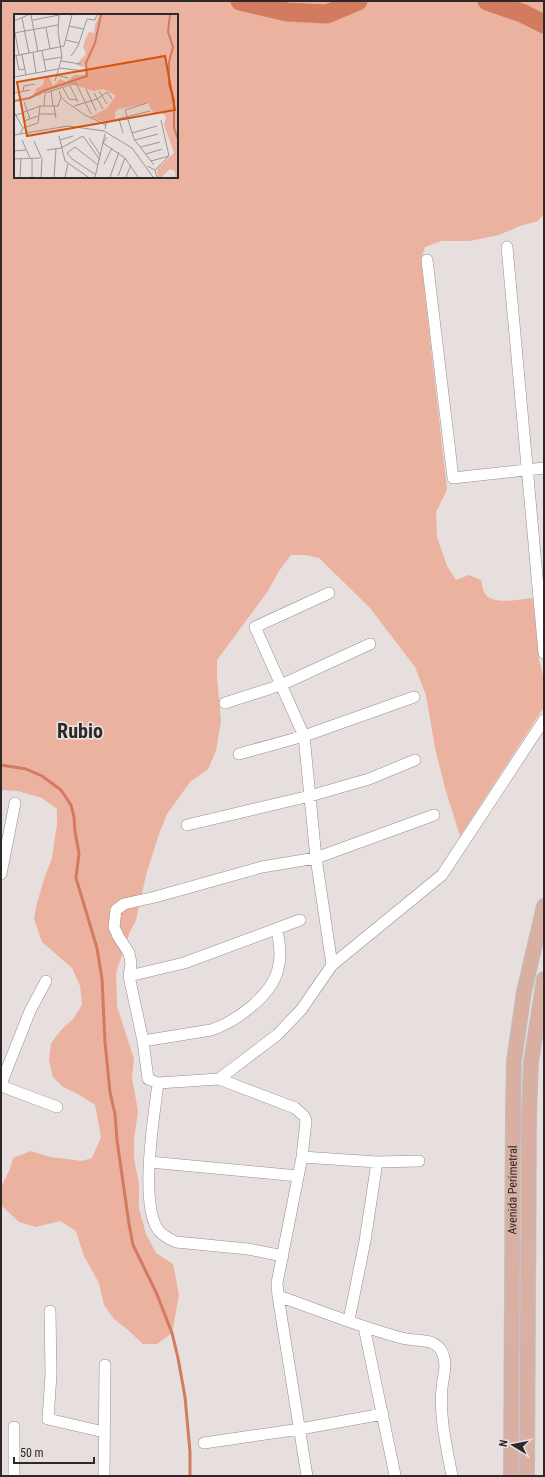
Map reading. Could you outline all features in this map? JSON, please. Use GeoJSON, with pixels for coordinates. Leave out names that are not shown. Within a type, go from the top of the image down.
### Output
{"type":"FeatureCollection","features":[{"type":"Feature","properties":{"kind":"main road","name":"Avenida Perimetral"},"geometry":{"type":"LineString","coordinates":[[511,1476],[512,1113],[514,1061],[524,992],[544,906]]}},
{"type":"Feature","properties":{"kind":"main road","name":"Avenida Perimetral"},"geometry":{"type":"LineString","coordinates":[[527,1476],[529,1113],[531,1062],[544,979]]}},
{"type":"Feature","properties":{"kind":"street"},"geometry":{"type":"LineString","coordinates":[[507,247],[527,470],[539,554],[544,649]]}},
{"type":"Feature","properties":{"kind":"street"},"geometry":{"type":"LineString","coordinates":[[427,260],[453,478],[544,468]]}},
{"type":"Feature","properties":{"kind":"street"},"geometry":{"type":"LineString","coordinates":[[329,593],[255,628],[304,736],[316,858],[332,965]]}},
{"type":"Feature","properties":{"kind":"street"},"geometry":{"type":"LineString","coordinates":[[226,703],[281,685],[370,644]]}},
{"type":"Feature","properties":{"kind":"street"},"geometry":{"type":"LineString","coordinates":[[239,754],[304,736],[414,697]]}},
{"type":"Feature","properties":{"kind":"street"},"geometry":{"type":"LineString","coordinates":[[220,1080],[277,1036],[301,1010],[332,965],[442,875],[544,720]]}},
{"type":"Feature","properties":{"kind":"street"},"geometry":{"type":"LineString","coordinates":[[187,825],[310,796],[369,779],[415,760]]}},
{"type":"Feature","properties":{"kind":"street"},"geometry":{"type":"LineString","coordinates":[[1,874],[16,803]]}},
{"type":"Feature","properties":{"kind":"street"},"geometry":{"type":"LineString","coordinates":[[307,1476],[277,1283],[302,1157],[306,1121],[304,1116],[295,1108],[220,1080],[158,1083],[148,1079],[143,1041],[129,976],[129,953],[114,927],[116,910],[124,904],[155,897],[262,867],[316,858],[434,815]]}},
{"type":"Feature","properties":{"kind":"street"},"geometry":{"type":"LineString","coordinates":[[129,976],[184,963],[300,920]]}},
{"type":"Feature","properties":{"kind":"street"},"geometry":{"type":"LineString","coordinates":[[143,1041],[221,1027],[247,1011],[258,1002],[269,988],[278,971],[281,952],[276,929]]}},
{"type":"Feature","properties":{"kind":"street"},"geometry":{"type":"LineString","coordinates":[[46,981],[30,1011],[1,1085],[58,1107]]}},
{"type":"Feature","properties":{"kind":"street"},"geometry":{"type":"LineString","coordinates":[[158,1083],[150,1162],[149,1193],[151,1216],[158,1230],[166,1237],[176,1242],[248,1249],[283,1256]]}},
{"type":"Feature","properties":{"kind":"street"},"geometry":{"type":"LineString","coordinates":[[302,1157],[377,1162],[419,1161]]}},
{"type":"Feature","properties":{"kind":"street"},"geometry":{"type":"LineString","coordinates":[[150,1162],[298,1176]]}},
{"type":"Feature","properties":{"kind":"street"},"geometry":{"type":"LineString","coordinates":[[349,1320],[365,1240],[377,1162]]}},
{"type":"Feature","properties":{"kind":"street"},"geometry":{"type":"LineString","coordinates":[[278,1296],[349,1320],[364,1327],[404,1339],[422,1340],[437,1345],[443,1353],[445,1367],[442,1390],[442,1411],[452,1476]]}},
{"type":"Feature","properties":{"kind":"street"},"geometry":{"type":"LineString","coordinates":[[50,1312],[51,1374],[48,1418],[104,1432]]}},
{"type":"Feature","properties":{"kind":"street"},"geometry":{"type":"LineString","coordinates":[[364,1327],[395,1475]]}},
{"type":"Feature","properties":{"kind":"street"},"geometry":{"type":"LineString","coordinates":[[104,1476],[105,1365]]}},
{"type":"Feature","properties":{"kind":"street"},"geometry":{"type":"LineString","coordinates":[[204,1443],[300,1429],[383,1414]]}},
{"type":"Feature","properties":{"kind":"street"},"geometry":{"type":"LineString","coordinates":[[14,1427],[14,1476]]}},
{"type":"Feature","properties":{"kind":"shaded area"},"geometry":{"type":"Polygon","coordinates":[[[1,1],[544,1],[544,214],[538,221],[520,226],[499,235],[470,241],[441,241],[425,247],[421,260],[447,490],[436,512],[437,537],[447,566],[456,580],[469,575],[481,580],[485,594],[495,600],[508,601],[533,598],[539,660],[544,679],[544,707],[460,836],[445,788],[435,748],[426,695],[415,667],[370,608],[319,558],[305,555],[291,555],[279,571],[268,591],[217,660],[221,721],[216,751],[208,769],[190,782],[167,814],[146,875],[136,920],[129,934],[116,973],[117,1006],[134,1059],[132,1078],[138,1111],[134,1139],[134,1158],[139,1184],[139,1208],[146,1234],[156,1253],[173,1264],[179,1295],[172,1333],[157,1344],[143,1344],[114,1319],[104,1305],[99,1283],[84,1256],[76,1231],[60,1221],[36,1227],[19,1222],[1,1205],[1,1187],[10,1169],[13,1158],[31,1151],[50,1157],[82,1161],[92,1158],[101,1137],[95,1105],[80,1095],[63,1087],[53,1077],[49,1060],[51,1043],[62,1029],[73,1019],[82,1005],[80,986],[72,968],[42,942],[34,919],[44,879],[52,858],[57,824],[57,809],[42,798],[18,791],[1,790],[1,1]]]}},
{"type":"Feature","properties":{"kind":"waterway"},"geometry":{"type":"LineString","coordinates":[[240,1],[287,12],[327,14],[358,1]]}},
{"type":"Feature","properties":{"kind":"waterway"},"geometry":{"type":"LineString","coordinates":[[487,1],[522,13],[544,24]]}},
{"type":"Feature","properties":{"kind":"waterway"},"geometry":{"type":"LineString","coordinates":[[1,765],[26,769],[42,776],[61,790],[71,805],[79,853],[76,878],[97,948],[102,979],[105,1042],[110,1092],[115,1114],[117,1140],[129,1224],[133,1245],[156,1292],[172,1333],[185,1397],[190,1452],[190,1476]]}},
{"type":"Feature","properties":{"kind":"district","name":"Rubio"},"geometry":{"type":"Point","coordinates":[80,731]}}]}
